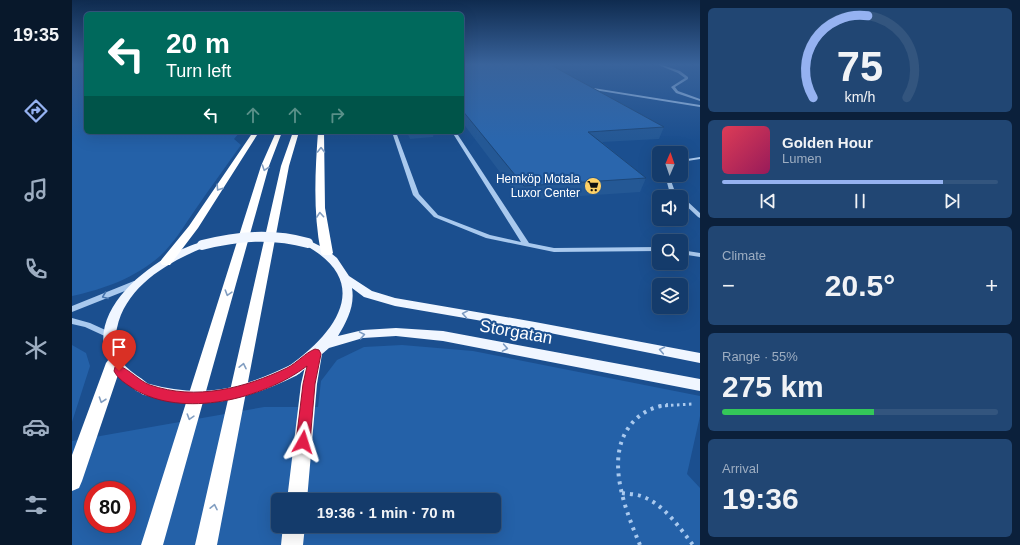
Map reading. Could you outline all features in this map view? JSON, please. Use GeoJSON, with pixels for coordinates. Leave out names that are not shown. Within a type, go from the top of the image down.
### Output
{"type":"FeatureCollection","features":[{"type":"Feature","properties":{"kind":"highway"},"geometry":{"type":"LineString","coordinates":[[166,262],[193,228],[255,134]]}},
{"type":"Feature","properties":{"kind":"highway"},"geometry":{"type":"LineString","coordinates":[[152,545],[265,166],[278,134]]}},
{"type":"Feature","properties":{"kind":"highway"},"geometry":{"type":"LineString","coordinates":[[206,545],[285,166],[295,134]]}},
{"type":"Feature","properties":{"kind":"highway"},"geometry":{"type":"LineString","coordinates":[[321,134],[319,213],[322,236],[327,253]]}},
{"type":"Feature","properties":{"kind":"highway"},"geometry":{"type":"LineString","coordinates":[[298,493],[309,384],[320,349]]}},
{"type":"Feature","properties":{"kind":"highway"},"geometry":{"type":"LineString","coordinates":[[72,481],[114,363]]}},
{"type":"Feature","properties":{"kind":"highway"},"geometry":{"type":"LineString","coordinates":[[292,545],[293,533]]}},
{"type":"Feature","properties":{"kind":"main road"},"geometry":{"type":"LineString","coordinates":[[265,235],[287,237],[308,243],[327,253],[338,265],[346,279],[348,293],[345,310],[338,327],[320,349],[294,370],[261,386],[218,397],[194,398],[171,397],[145,389],[126,378],[114,363],[110,349],[109,335],[111,322],[117,308],[137,283],[166,262],[202,245],[228,239],[265,235]]}},
{"type":"Feature","properties":{"kind":"main road","name":"Storgatan"},"geometry":{"type":"LineString","coordinates":[[346,279],[368,294],[395,302],[535,326],[700,358]]}},
{"type":"Feature","properties":{"kind":"main road","name":"Storgatan"},"geometry":{"type":"LineString","coordinates":[[320,349],[363,334],[396,332],[443,336],[700,385]]}},
{"type":"Feature","properties":{"kind":"street"},"geometry":{"type":"LineString","coordinates":[[599,89],[700,106]]}},
{"type":"Feature","properties":{"kind":"street"},"geometry":{"type":"LineString","coordinates":[[675,89],[677,92],[700,100]]}},
{"type":"Feature","properties":{"kind":"street"},"geometry":{"type":"LineString","coordinates":[[395,134],[416,195],[436,216],[488,237],[554,250],[652,249]]}},
{"type":"Feature","properties":{"kind":"street"},"geometry":{"type":"LineString","coordinates":[[455,134],[526,244]]}},
{"type":"Feature","properties":{"kind":"street"},"geometry":{"type":"LineString","coordinates":[[688,160],[700,158]]}},
{"type":"Feature","properties":{"kind":"street"},"geometry":{"type":"LineString","coordinates":[[688,205],[700,216]]}},
{"type":"Feature","properties":{"kind":"street"},"geometry":{"type":"LineString","coordinates":[[688,253],[700,255]]}},
{"type":"Feature","properties":{"kind":"street"},"geometry":{"type":"LineString","coordinates":[[72,308],[137,283]]}},
{"type":"Feature","properties":{"kind":"street"},"geometry":{"type":"LineString","coordinates":[[72,322],[87,325],[109,335]]}},
{"type":"Feature","properties":{"kind":"path"},"geometry":{"type":"LineString","coordinates":[[640,545],[626,508],[618,478],[618,452],[624,431],[636,416],[648,409],[663,404],[695,404]]}},
{"type":"Feature","properties":{"kind":"path"},"geometry":{"type":"LineString","coordinates":[[622,493],[641,496],[658,506],[672,519],[693,545]]}},
{"type":"Feature","properties":{"kind":"shaded area"},"geometry":{"type":"Polygon","coordinates":[[[72,89],[84,89],[84,134],[238,134],[234,139],[241,145],[179,234],[160,256],[140,271],[119,282],[72,296],[72,89]]]}},
{"type":"Feature","properties":{"kind":"shaded area"},"geometry":{"type":"Polygon","coordinates":[[[72,345],[86,353],[90,366],[72,422],[72,345]]]}},
{"type":"Feature","properties":{"kind":"shaded area"},"geometry":{"type":"Polygon","coordinates":[[[402,345],[473,351],[700,396],[700,416],[687,474],[700,488],[700,545],[72,545],[72,441],[264,407],[318,407],[321,381],[337,360],[364,347],[402,345]]]}},
{"type":"Feature","properties":{"kind":"building"},"geometry":{"type":"Polygon","coordinates":[[[464,89],[595,89],[664,127],[588,132],[646,178],[524,186],[464,112],[464,89]]]}},
{"type":"Feature","properties":{"kind":"place","name":"Hemköp Motala Luxor Center"},"geometry":{"type":"Point","coordinates":[593,186]}},
{"type":"Feature","properties":{"kind":"route"},"geometry":{"type":"LineString","coordinates":[[119,371],[126,378],[145,389],[171,397],[218,397],[266,384],[294,370],[315,354],[309,384],[303,442]]}}]}
